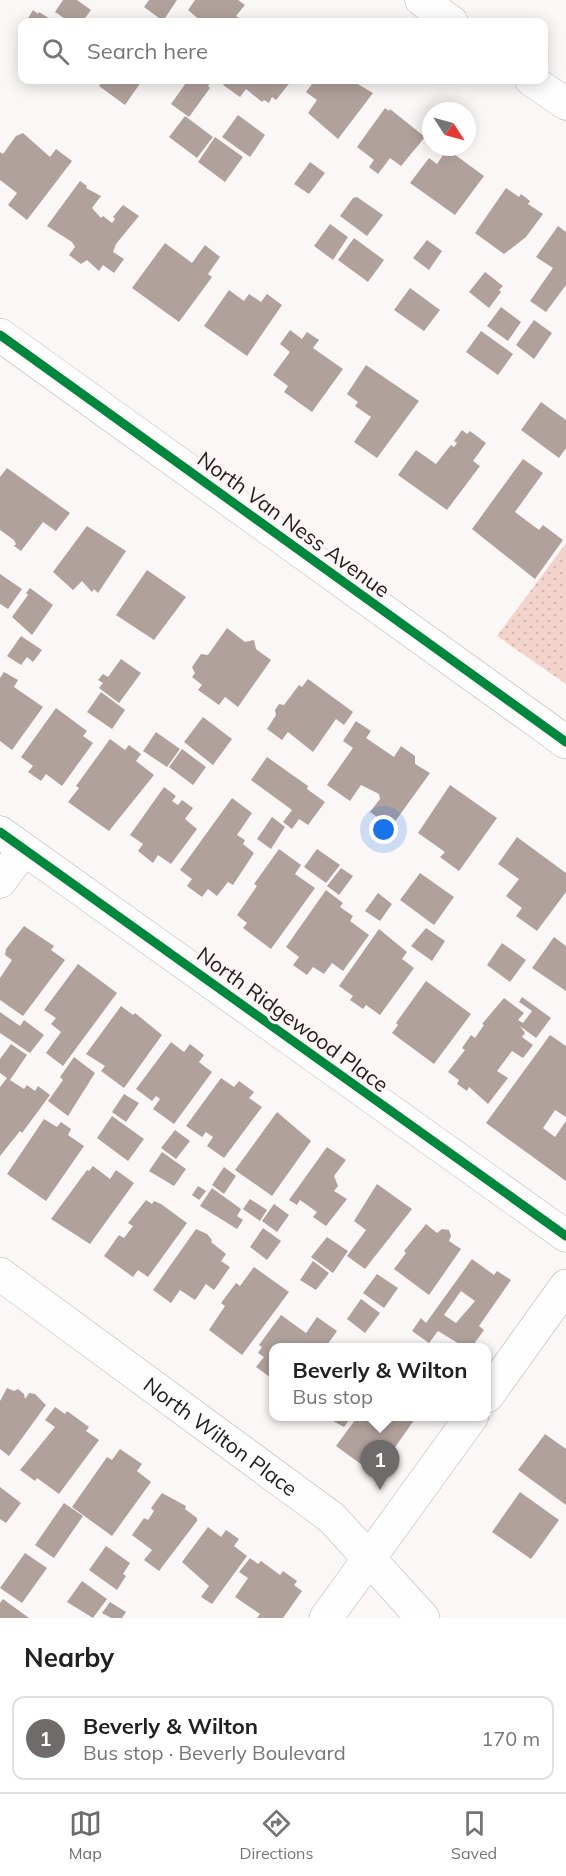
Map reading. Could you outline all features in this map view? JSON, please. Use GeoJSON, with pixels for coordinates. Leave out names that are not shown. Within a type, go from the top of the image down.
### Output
{"type":"FeatureCollection","features":[{"type":"Feature","properties":{"kind":"main road","name":"North Van Ness Avenue"},"geometry":{"type":"LineString","coordinates":[[0,335],[566,742]]}},
{"type":"Feature","properties":{"kind":"main road","name":"North Wilton Place"},"geometry":{"type":"LineString","coordinates":[[0,1274],[332,1518],[423,1618]]}},
{"type":"Feature","properties":{"kind":"main road"},"geometry":{"type":"LineString","coordinates":[[491,1389],[566,1286]]}},
{"type":"Feature","properties":{"kind":"main road"},"geometry":{"type":"LineString","coordinates":[[326,1618],[468,1421]]}},
{"type":"Feature","properties":{"kind":"street"},"geometry":{"type":"LineString","coordinates":[[421,0],[446,18]]}},
{"type":"Feature","properties":{"kind":"street"},"geometry":{"type":"LineString","coordinates":[[537,84],[566,105]]}},
{"type":"Feature","properties":{"kind":"street"},"geometry":{"type":"LineString","coordinates":[[0,882],[12,840]]}},
{"type":"Feature","properties":{"kind":"street","name":"North Ridgewood Place"},"geometry":{"type":"LineString","coordinates":[[12,840],[566,1236]]}},
{"type":"Feature","properties":{"kind":"shaded area"},"geometry":{"type":"Polygon","coordinates":[[[566,543],[566,684],[497,636],[566,543]]]}},
{"type":"Feature","properties":{"kind":"building"},"geometry":{"type":"Polygon","coordinates":[[[63,0],[77,0],[91,10],[85,18],[64,18],[55,12],[63,0]]]}},
{"type":"Feature","properties":{"kind":"building"},"geometry":{"type":"Polygon","coordinates":[[[149,0],[177,0],[165,18],[159,18],[144,7],[149,0]]]}},
{"type":"Feature","properties":{"kind":"building"},"geometry":{"type":"Polygon","coordinates":[[[195,0],[238,0],[245,5],[236,16],[239,18],[197,18],[188,10],[195,0]]]}},
{"type":"Feature","properties":{"kind":"building"},"geometry":{"type":"Polygon","coordinates":[[[33,10],[49,18],[28,18],[33,10]]]}},
{"type":"Feature","properties":{"kind":"building"},"geometry":{"type":"Polygon","coordinates":[[[101,84],[140,84],[125,105],[99,86],[101,84]]]}},
{"type":"Feature","properties":{"kind":"building"},"geometry":{"type":"Polygon","coordinates":[[[185,84],[209,84],[210,88],[189,117],[171,104],[185,84]]]}},
{"type":"Feature","properties":{"kind":"building"},"geometry":{"type":"Polygon","coordinates":[[[289,84],[276,100],[272,97],[269,103],[264,100],[262,102],[246,89],[240,97],[223,85],[289,84]]]}},
{"type":"Feature","properties":{"kind":"building"},"geometry":{"type":"Polygon","coordinates":[[[312,84],[358,84],[373,93],[338,139],[308,113],[317,100],[306,92],[312,84]]]}},
{"type":"Feature","properties":{"kind":"building"},"geometry":{"type":"Polygon","coordinates":[[[385,108],[389,111],[390,109],[422,135],[422,141],[401,166],[390,158],[378,174],[369,167],[374,160],[357,147],[385,108]]]}},
{"type":"Feature","properties":{"kind":"building"},"geometry":{"type":"Polygon","coordinates":[[[238,115],[265,135],[250,157],[222,137],[238,115]]]}},
{"type":"Feature","properties":{"kind":"building"},"geometry":{"type":"Polygon","coordinates":[[[185,116],[213,137],[197,158],[169,137],[185,116]]]}},
{"type":"Feature","properties":{"kind":"building"},"geometry":{"type":"Polygon","coordinates":[[[23,133],[50,157],[56,149],[72,161],[27,220],[8,205],[17,193],[0,180],[0,152],[3,154],[16,136],[23,133]]]}},
{"type":"Feature","properties":{"kind":"building"},"geometry":{"type":"Polygon","coordinates":[[[215,137],[243,157],[225,182],[198,162],[215,137]]]}},
{"type":"Feature","properties":{"kind":"building"},"geometry":{"type":"Polygon","coordinates":[[[442,156],[457,156],[484,176],[455,215],[410,183],[429,158],[437,164],[442,156]]]}},
{"type":"Feature","properties":{"kind":"building"},"geometry":{"type":"Polygon","coordinates":[[[310,162],[325,173],[309,194],[294,184],[310,162]]]}},
{"type":"Feature","properties":{"kind":"building"},"geometry":{"type":"Polygon","coordinates":[[[80,181],[87,186],[86,188],[101,196],[92,208],[101,218],[103,216],[112,223],[115,219],[113,217],[123,205],[139,216],[116,244],[113,252],[124,259],[114,273],[103,265],[99,271],[87,260],[81,264],[69,255],[75,247],[72,242],[47,226],[80,181]]]}},
{"type":"Feature","properties":{"kind":"building"},"geometry":{"type":"Polygon","coordinates":[[[506,188],[519,197],[521,194],[530,201],[528,204],[543,214],[526,237],[504,254],[475,233],[506,188]]]}},
{"type":"Feature","properties":{"kind":"building"},"geometry":{"type":"Polygon","coordinates":[[[357,197],[383,215],[367,236],[340,216],[353,198],[357,197]]]}},
{"type":"Feature","properties":{"kind":"building"},"geometry":{"type":"Polygon","coordinates":[[[330,224],[348,237],[333,260],[314,246],[330,224]]]}},
{"type":"Feature","properties":{"kind":"building"},"geometry":{"type":"Polygon","coordinates":[[[558,226],[566,232],[566,285],[546,312],[530,301],[553,268],[536,257],[558,226]]]}},
{"type":"Feature","properties":{"kind":"building"},"geometry":{"type":"Polygon","coordinates":[[[354,238],[384,260],[368,282],[338,260],[354,238]]]}},
{"type":"Feature","properties":{"kind":"building"},"geometry":{"type":"Polygon","coordinates":[[[427,240],[442,251],[429,270],[413,258],[427,240]]]}},
{"type":"Feature","properties":{"kind":"building"},"geometry":{"type":"Polygon","coordinates":[[[165,243],[192,263],[205,245],[220,257],[208,274],[212,277],[179,322],[132,288],[165,243]]]}},
{"type":"Feature","properties":{"kind":"building"},"geometry":{"type":"Polygon","coordinates":[[[485,272],[503,286],[489,308],[469,292],[485,272]]]}},
{"type":"Feature","properties":{"kind":"building"},"geometry":{"type":"Polygon","coordinates":[[[410,288],[440,310],[424,331],[394,310],[410,288]]]}},
{"type":"Feature","properties":{"kind":"building"},"geometry":{"type":"Polygon","coordinates":[[[229,290],[244,301],[249,294],[261,302],[267,294],[282,305],[247,356],[204,326],[229,290]]]}},
{"type":"Feature","properties":{"kind":"building"},"geometry":{"type":"Polygon","coordinates":[[[501,307],[521,322],[508,341],[487,326],[501,307]]]}},
{"type":"Feature","properties":{"kind":"building"},"geometry":{"type":"Polygon","coordinates":[[[534,320],[552,333],[534,359],[516,345],[534,320]]]}},
{"type":"Feature","properties":{"kind":"building"},"geometry":{"type":"Polygon","coordinates":[[[290,330],[302,339],[307,332],[319,340],[313,348],[343,369],[312,412],[284,392],[288,386],[273,375],[290,352],[280,344],[290,330]]]}},
{"type":"Feature","properties":{"kind":"building"},"geometry":{"type":"Polygon","coordinates":[[[481,331],[513,354],[498,375],[466,352],[481,331]]]}},
{"type":"Feature","properties":{"kind":"building"},"geometry":{"type":"Polygon","coordinates":[[[366,365],[419,401],[377,458],[354,442],[371,417],[355,406],[358,402],[347,394],[366,365]]]}},
{"type":"Feature","properties":{"kind":"building"},"geometry":{"type":"Polygon","coordinates":[[[541,402],[566,420],[566,448],[559,458],[521,430],[541,402]]]}},
{"type":"Feature","properties":{"kind":"building"},"geometry":{"type":"Polygon","coordinates":[[[462,430],[467,434],[470,431],[486,443],[473,461],[480,466],[447,510],[398,475],[416,450],[436,464],[451,445],[454,447],[457,443],[454,441],[462,430]]]}},
{"type":"Feature","properties":{"kind":"building"},"geometry":{"type":"Polygon","coordinates":[[[523,459],[543,473],[515,512],[539,530],[543,525],[563,540],[535,579],[472,529],[523,459]]]}},
{"type":"Feature","properties":{"kind":"building"},"geometry":{"type":"Polygon","coordinates":[[[7,468],[70,513],[56,531],[43,522],[21,551],[14,546],[16,544],[14,540],[0,530],[0,477],[7,468]]]}},
{"type":"Feature","properties":{"kind":"building"},"geometry":{"type":"Polygon","coordinates":[[[87,526],[126,551],[98,593],[94,589],[92,592],[82,581],[73,590],[53,572],[87,526]]]}},
{"type":"Feature","properties":{"kind":"building"},"geometry":{"type":"Polygon","coordinates":[[[147,570],[186,597],[154,640],[116,615],[147,570]]]}},
{"type":"Feature","properties":{"kind":"building"},"geometry":{"type":"Polygon","coordinates":[[[0,574],[22,589],[8,609],[0,604],[0,574]]]}},
{"type":"Feature","properties":{"kind":"building"},"geometry":{"type":"Polygon","coordinates":[[[30,588],[53,605],[32,635],[12,617],[28,595],[26,593],[30,588]]]}},
{"type":"Feature","properties":{"kind":"building"},"geometry":{"type":"Polygon","coordinates":[[[227,628],[245,642],[254,640],[256,649],[271,660],[238,707],[225,697],[219,705],[198,690],[202,685],[192,677],[195,673],[192,667],[201,654],[208,655],[227,628]]]}},
{"type":"Feature","properties":{"kind":"building"},"geometry":{"type":"Polygon","coordinates":[[[21,636],[42,650],[33,662],[27,657],[21,665],[7,656],[21,636]]]}},
{"type":"Feature","properties":{"kind":"building"},"geometry":{"type":"Polygon","coordinates":[[[121,659],[141,673],[119,703],[99,688],[103,683],[98,680],[103,674],[108,677],[121,659]]]}},
{"type":"Feature","properties":{"kind":"building"},"geometry":{"type":"Polygon","coordinates":[[[4,672],[18,680],[14,687],[43,707],[12,750],[0,741],[0,678],[4,672]]]}},
{"type":"Feature","properties":{"kind":"building"},"geometry":{"type":"Polygon","coordinates":[[[308,679],[353,712],[344,725],[336,719],[313,752],[288,732],[282,740],[267,729],[276,715],[275,710],[279,704],[284,705],[299,685],[302,687],[308,679]]]}},
{"type":"Feature","properties":{"kind":"building"},"geometry":{"type":"Polygon","coordinates":[[[101,692],[125,710],[112,729],[87,712],[101,692]]]}},
{"type":"Feature","properties":{"kind":"building"},"geometry":{"type":"Polygon","coordinates":[[[56,708],[87,731],[83,736],[93,743],[62,786],[46,774],[41,781],[28,772],[33,766],[21,757],[56,708]]]}},
{"type":"Feature","properties":{"kind":"building"},"geometry":{"type":"Polygon","coordinates":[[[203,717],[232,739],[213,765],[184,742],[203,717]]]}},
{"type":"Feature","properties":{"kind":"building"},"geometry":{"type":"Polygon","coordinates":[[[356,721],[371,731],[366,738],[394,757],[401,746],[415,756],[415,764],[430,773],[391,827],[370,812],[380,799],[379,794],[361,785],[350,801],[327,785],[353,748],[343,741],[356,721]]]}},
{"type":"Feature","properties":{"kind":"building"},"geometry":{"type":"Polygon","coordinates":[[[156,732],[180,749],[167,767],[143,751],[156,732]]]}},
{"type":"Feature","properties":{"kind":"building"},"geometry":{"type":"Polygon","coordinates":[[[110,739],[125,750],[129,745],[141,754],[136,761],[154,775],[109,831],[68,802],[79,788],[76,786],[110,739]]]}},
{"type":"Feature","properties":{"kind":"building"},"geometry":{"type":"Polygon","coordinates":[[[182,749],[206,767],[193,785],[169,767],[182,749]]]}},
{"type":"Feature","properties":{"kind":"building"},"geometry":{"type":"Polygon","coordinates":[[[267,757],[308,786],[307,789],[325,802],[308,825],[299,819],[292,829],[283,822],[292,810],[251,780],[267,757]]]}},
{"type":"Feature","properties":{"kind":"building"},"geometry":{"type":"Polygon","coordinates":[[[450,785],[497,818],[459,871],[440,857],[445,852],[418,833],[450,785]]]}},
{"type":"Feature","properties":{"kind":"building"},"geometry":{"type":"Polygon","coordinates":[[[164,787],[176,796],[172,801],[178,805],[182,800],[193,808],[185,819],[197,829],[171,864],[158,855],[153,863],[138,851],[143,844],[130,835],[164,787]]]}},
{"type":"Feature","properties":{"kind":"building"},"geometry":{"type":"Polygon","coordinates":[[[232,798],[252,813],[237,835],[245,840],[243,844],[254,853],[233,885],[228,882],[217,896],[208,889],[202,897],[187,886],[192,879],[180,870],[232,798]]]}},
{"type":"Feature","properties":{"kind":"building"},"geometry":{"type":"Polygon","coordinates":[[[272,817],[285,827],[271,849],[257,839],[272,817]]]}},
{"type":"Feature","properties":{"kind":"building"},"geometry":{"type":"Polygon","coordinates":[[[517,837],[566,873],[566,892],[537,931],[516,916],[522,908],[506,896],[519,879],[498,864],[517,837]]]}},
{"type":"Feature","properties":{"kind":"building"},"geometry":{"type":"Polygon","coordinates":[[[279,849],[301,865],[295,874],[315,888],[271,949],[243,928],[247,923],[237,915],[257,886],[254,884],[279,849]]]}},
{"type":"Feature","properties":{"kind":"building"},"geometry":{"type":"Polygon","coordinates":[[[317,849],[340,865],[326,883],[304,867],[317,849]]]}},
{"type":"Feature","properties":{"kind":"building"},"geometry":{"type":"Polygon","coordinates":[[[341,868],[353,876],[339,895],[327,886],[341,868]]]}},
{"type":"Feature","properties":{"kind":"building"},"geometry":{"type":"Polygon","coordinates":[[[420,873],[454,897],[434,925],[400,900],[420,873]]]}},
{"type":"Feature","properties":{"kind":"building"},"geometry":{"type":"Polygon","coordinates":[[[326,890],[343,903],[340,907],[353,916],[350,921],[369,935],[343,971],[332,963],[324,974],[313,967],[307,975],[293,965],[299,957],[286,947],[326,890]]]}},
{"type":"Feature","properties":{"kind":"building"},"geometry":{"type":"Polygon","coordinates":[[[378,893],[392,904],[380,921],[365,911],[378,893]]]}},
{"type":"Feature","properties":{"kind":"building"},"geometry":{"type":"Polygon","coordinates":[[[24,926],[54,946],[51,950],[65,960],[23,1016],[0,1000],[0,978],[12,960],[5,955],[6,949],[24,926]]]}},
{"type":"Feature","properties":{"kind":"building"},"geometry":{"type":"Polygon","coordinates":[[[426,928],[445,941],[432,961],[411,946],[426,928]]]}},
{"type":"Feature","properties":{"kind":"building"},"geometry":{"type":"Polygon","coordinates":[[[379,929],[407,952],[402,959],[414,968],[380,1015],[366,1005],[363,1009],[350,1000],[353,996],[339,986],[379,929]]]}},
{"type":"Feature","properties":{"kind":"building"},"geometry":{"type":"Polygon","coordinates":[[[554,937],[566,946],[566,991],[532,968],[554,937]]]}},
{"type":"Feature","properties":{"kind":"building"},"geometry":{"type":"Polygon","coordinates":[[[502,943],[526,960],[510,982],[487,965],[502,943]]]}},
{"type":"Feature","properties":{"kind":"building"},"geometry":{"type":"Polygon","coordinates":[[[78,964],[117,993],[63,1066],[46,1053],[61,1032],[51,1024],[56,1018],[44,1010],[78,964]]]}},
{"type":"Feature","properties":{"kind":"building"},"geometry":{"type":"Polygon","coordinates":[[[426,981],[471,1014],[434,1064],[392,1033],[398,1025],[396,1023],[426,981]]]}},
{"type":"Feature","properties":{"kind":"building"},"geometry":{"type":"Polygon","coordinates":[[[522,997],[551,1018],[536,1038],[520,1026],[525,1033],[522,1037],[533,1045],[523,1058],[512,1051],[497,1071],[508,1078],[488,1104],[469,1087],[467,1091],[457,1084],[459,1080],[448,1072],[465,1050],[462,1048],[471,1035],[475,1038],[484,1025],[482,1024],[504,998],[524,1013],[518,1020],[523,1023],[532,1011],[519,1002],[522,997]]]}},
{"type":"Feature","properties":{"kind":"building"},"geometry":{"type":"Polygon","coordinates":[[[121,1006],[133,1015],[135,1013],[162,1035],[124,1088],[101,1071],[105,1066],[86,1054],[121,1006]]]}},
{"type":"Feature","properties":{"kind":"building"},"geometry":{"type":"Polygon","coordinates":[[[0,1012],[20,1026],[24,1020],[44,1035],[30,1053],[0,1033],[0,1012]]]}},
{"type":"Feature","properties":{"kind":"building"},"geometry":{"type":"Polygon","coordinates":[[[550,1035],[566,1046],[566,1117],[555,1110],[543,1128],[555,1137],[566,1121],[566,1181],[486,1123],[550,1035]]]}},
{"type":"Feature","properties":{"kind":"building"},"geometry":{"type":"Polygon","coordinates":[[[171,1042],[184,1052],[190,1044],[204,1055],[199,1062],[212,1072],[174,1124],[153,1109],[160,1099],[156,1096],[152,1101],[136,1089],[171,1042]]]}},
{"type":"Feature","properties":{"kind":"building"},"geometry":{"type":"Polygon","coordinates":[[[11,1044],[27,1055],[10,1080],[24,1089],[27,1085],[35,1091],[38,1086],[50,1095],[22,1133],[20,1131],[0,1156],[0,1087],[7,1078],[0,1073],[0,1059],[11,1044]]]}},
{"type":"Feature","properties":{"kind":"building"},"geometry":{"type":"Polygon","coordinates":[[[74,1057],[95,1073],[68,1116],[48,1101],[63,1080],[60,1077],[74,1057]]]}},
{"type":"Feature","properties":{"kind":"building"},"geometry":{"type":"Polygon","coordinates":[[[221,1078],[234,1087],[239,1081],[254,1092],[249,1098],[262,1107],[224,1158],[207,1146],[213,1137],[206,1132],[202,1137],[186,1126],[221,1078]]]}},
{"type":"Feature","properties":{"kind":"building"},"geometry":{"type":"Polygon","coordinates":[[[124,1094],[139,1103],[126,1122],[112,1112],[124,1094]]]}},
{"type":"Feature","properties":{"kind":"building"},"geometry":{"type":"Polygon","coordinates":[[[277,1112],[311,1141],[272,1196],[235,1170],[277,1112]]]}},
{"type":"Feature","properties":{"kind":"building"},"geometry":{"type":"Polygon","coordinates":[[[112,1116],[144,1139],[128,1161],[97,1138],[112,1116]]]}},
{"type":"Feature","properties":{"kind":"building"},"geometry":{"type":"Polygon","coordinates":[[[44,1119],[57,1127],[61,1122],[71,1129],[68,1135],[84,1146],[46,1201],[7,1174],[44,1119]]]}},
{"type":"Feature","properties":{"kind":"building"},"geometry":{"type":"Polygon","coordinates":[[[175,1130],[190,1141],[176,1159],[161,1148],[175,1130]]]}},
{"type":"Feature","properties":{"kind":"building"},"geometry":{"type":"Polygon","coordinates":[[[327,1147],[346,1160],[334,1176],[338,1186],[334,1191],[347,1199],[326,1226],[313,1217],[317,1212],[300,1200],[297,1205],[289,1200],[327,1147]]]}},
{"type":"Feature","properties":{"kind":"building"},"geometry":{"type":"Polygon","coordinates":[[[162,1152],[186,1169],[174,1186],[149,1171],[162,1152]]]}},
{"type":"Feature","properties":{"kind":"building"},"geometry":{"type":"Polygon","coordinates":[[[93,1166],[110,1179],[116,1170],[134,1183],[90,1244],[51,1219],[87,1170],[89,1171],[93,1166]]]}},
{"type":"Feature","properties":{"kind":"building"},"geometry":{"type":"Polygon","coordinates":[[[224,1167],[236,1176],[224,1194],[212,1185],[224,1167]]]}},
{"type":"Feature","properties":{"kind":"building"},"geometry":{"type":"Polygon","coordinates":[[[377,1184],[412,1209],[365,1269],[347,1256],[366,1230],[354,1221],[377,1184]]]}},
{"type":"Feature","properties":{"kind":"building"},"geometry":{"type":"Polygon","coordinates":[[[198,1186],[206,1191],[199,1200],[192,1195],[198,1186]]]}},
{"type":"Feature","properties":{"kind":"building"},"geometry":{"type":"Polygon","coordinates":[[[212,1188],[241,1209],[237,1216],[243,1220],[237,1229],[200,1206],[212,1188]]]}},
{"type":"Feature","properties":{"kind":"building"},"geometry":{"type":"Polygon","coordinates":[[[250,1199],[267,1210],[260,1221],[243,1209],[250,1199]]]}},
{"type":"Feature","properties":{"kind":"building"},"geometry":{"type":"Polygon","coordinates":[[[146,1200],[152,1204],[154,1201],[161,1204],[187,1223],[148,1277],[138,1270],[133,1277],[104,1256],[119,1235],[124,1238],[133,1226],[128,1223],[146,1200]]]}},
{"type":"Feature","properties":{"kind":"building"},"geometry":{"type":"Polygon","coordinates":[[[274,1204],[289,1215],[277,1232],[262,1221],[274,1204]]]}},
{"type":"Feature","properties":{"kind":"building"},"geometry":{"type":"Polygon","coordinates":[[[426,1224],[437,1233],[442,1229],[449,1230],[451,1236],[449,1241],[461,1249],[429,1295],[394,1269],[406,1253],[404,1251],[426,1224]]]}},
{"type":"Feature","properties":{"kind":"building"},"geometry":{"type":"Polygon","coordinates":[[[263,1228],[281,1241],[267,1260],[250,1247],[263,1228]]]}},
{"type":"Feature","properties":{"kind":"building"},"geometry":{"type":"Polygon","coordinates":[[[196,1229],[207,1234],[211,1242],[226,1254],[221,1261],[230,1267],[214,1290],[206,1284],[195,1300],[180,1290],[171,1303],[153,1290],[196,1229]]]}},
{"type":"Feature","properties":{"kind":"building"},"geometry":{"type":"Polygon","coordinates":[[[327,1237],[348,1251],[333,1273],[311,1257],[327,1237]]]}},
{"type":"Feature","properties":{"kind":"building"},"geometry":{"type":"Polygon","coordinates":[[[472,1259],[494,1275],[497,1271],[511,1280],[479,1326],[484,1330],[475,1343],[458,1343],[438,1331],[429,1343],[412,1331],[421,1318],[426,1323],[472,1259]],[[461,1291],[444,1315],[456,1323],[475,1301],[461,1291]]]}},
{"type":"Feature","properties":{"kind":"building"},"geometry":{"type":"Polygon","coordinates":[[[313,1261],[329,1273],[316,1290],[300,1280],[313,1261]]]}},
{"type":"Feature","properties":{"kind":"building"},"geometry":{"type":"Polygon","coordinates":[[[254,1267],[289,1292],[242,1355],[209,1330],[225,1306],[221,1303],[236,1283],[240,1286],[254,1267]]]}},
{"type":"Feature","properties":{"kind":"building"},"geometry":{"type":"Polygon","coordinates":[[[377,1274],[398,1288],[384,1308],[363,1293],[377,1274]]]}},
{"type":"Feature","properties":{"kind":"building"},"geometry":{"type":"Polygon","coordinates":[[[361,1299],[380,1313],[365,1333],[347,1319],[361,1299]]]}},
{"type":"Feature","properties":{"kind":"building"},"geometry":{"type":"Polygon","coordinates":[[[281,1315],[306,1333],[317,1317],[337,1331],[329,1343],[269,1343],[269,1376],[256,1367],[264,1357],[258,1353],[262,1347],[259,1345],[281,1315]]]}},
{"type":"Feature","properties":{"kind":"building"},"geometry":{"type":"Polygon","coordinates":[[[7,1388],[14,1391],[18,1389],[24,1394],[25,1399],[29,1393],[35,1394],[46,1405],[9,1456],[0,1449],[0,1401],[7,1388]]]}},
{"type":"Feature","properties":{"kind":"building"},"geometry":{"type":"Polygon","coordinates":[[[55,1407],[65,1414],[67,1411],[89,1427],[86,1431],[99,1440],[59,1494],[37,1478],[35,1481],[20,1470],[55,1427],[45,1420],[55,1407]]]}},
{"type":"Feature","properties":{"kind":"building"},"geometry":{"type":"Polygon","coordinates":[[[333,1421],[348,1421],[344,1427],[333,1421]]]}},
{"type":"Feature","properties":{"kind":"building"},"geometry":{"type":"Polygon","coordinates":[[[354,1421],[413,1421],[391,1453],[395,1456],[380,1478],[336,1446],[354,1421]]]}},
{"type":"Feature","properties":{"kind":"building"},"geometry":{"type":"Polygon","coordinates":[[[545,1434],[566,1449],[566,1505],[518,1470],[545,1434]]]}},
{"type":"Feature","properties":{"kind":"building"},"geometry":{"type":"Polygon","coordinates":[[[120,1449],[142,1464],[137,1471],[151,1482],[112,1536],[72,1507],[107,1457],[112,1460],[120,1449]]]}},
{"type":"Feature","properties":{"kind":"building"},"geometry":{"type":"Polygon","coordinates":[[[0,1487],[21,1503],[6,1523],[0,1519],[0,1487]]]}},
{"type":"Feature","properties":{"kind":"building"},"geometry":{"type":"Polygon","coordinates":[[[520,1492],[559,1520],[531,1559],[492,1532],[520,1492]]]}},
{"type":"Feature","properties":{"kind":"building"},"geometry":{"type":"Polygon","coordinates":[[[162,1493],[186,1506],[185,1509],[197,1518],[197,1521],[159,1571],[144,1560],[152,1550],[132,1535],[144,1518],[148,1520],[154,1511],[151,1508],[162,1493]]]}},
{"type":"Feature","properties":{"kind":"building"},"geometry":{"type":"Polygon","coordinates":[[[64,1503],[83,1516],[54,1558],[35,1545],[64,1503]]]}},
{"type":"Feature","properties":{"kind":"building"},"geometry":{"type":"Polygon","coordinates":[[[208,1527],[221,1537],[226,1530],[239,1539],[234,1546],[247,1556],[212,1604],[201,1597],[209,1586],[182,1562],[208,1527]]]}},
{"type":"Feature","properties":{"kind":"building"},"geometry":{"type":"Polygon","coordinates":[[[106,1546],[130,1563],[123,1574],[126,1576],[117,1590],[89,1570],[106,1546]]]}},
{"type":"Feature","properties":{"kind":"building"},"geometry":{"type":"Polygon","coordinates":[[[25,1553],[47,1568],[22,1603],[0,1588],[25,1553]]]}},
{"type":"Feature","properties":{"kind":"building"},"geometry":{"type":"Polygon","coordinates":[[[250,1558],[258,1564],[261,1561],[280,1575],[283,1571],[297,1581],[294,1585],[302,1591],[283,1618],[257,1618],[260,1614],[235,1597],[248,1578],[239,1572],[250,1558]]]}},
{"type":"Feature","properties":{"kind":"building"},"geometry":{"type":"Polygon","coordinates":[[[82,1581],[107,1599],[93,1618],[67,1602],[82,1581]]]}},
{"type":"Feature","properties":{"kind":"building"},"geometry":{"type":"Polygon","coordinates":[[[3,1599],[29,1618],[0,1618],[0,1603],[3,1599]]]}},
{"type":"Feature","properties":{"kind":"building"},"geometry":{"type":"Polygon","coordinates":[[[110,1602],[126,1612],[122,1618],[111,1618],[102,1613],[110,1602]]]}},
{"type":"Feature","properties":{"kind":"cycle path"},"geometry":{"type":"LineString","coordinates":[[0,335],[566,742]]}},
{"type":"Feature","properties":{"kind":"cycle path"},"geometry":{"type":"LineString","coordinates":[[0,832],[566,1236]]}},
{"type":"Feature","properties":{"kind":"place","name":"Beverly & Wilton"},"geometry":{"type":"Point","coordinates":[380,1490]}}]}
